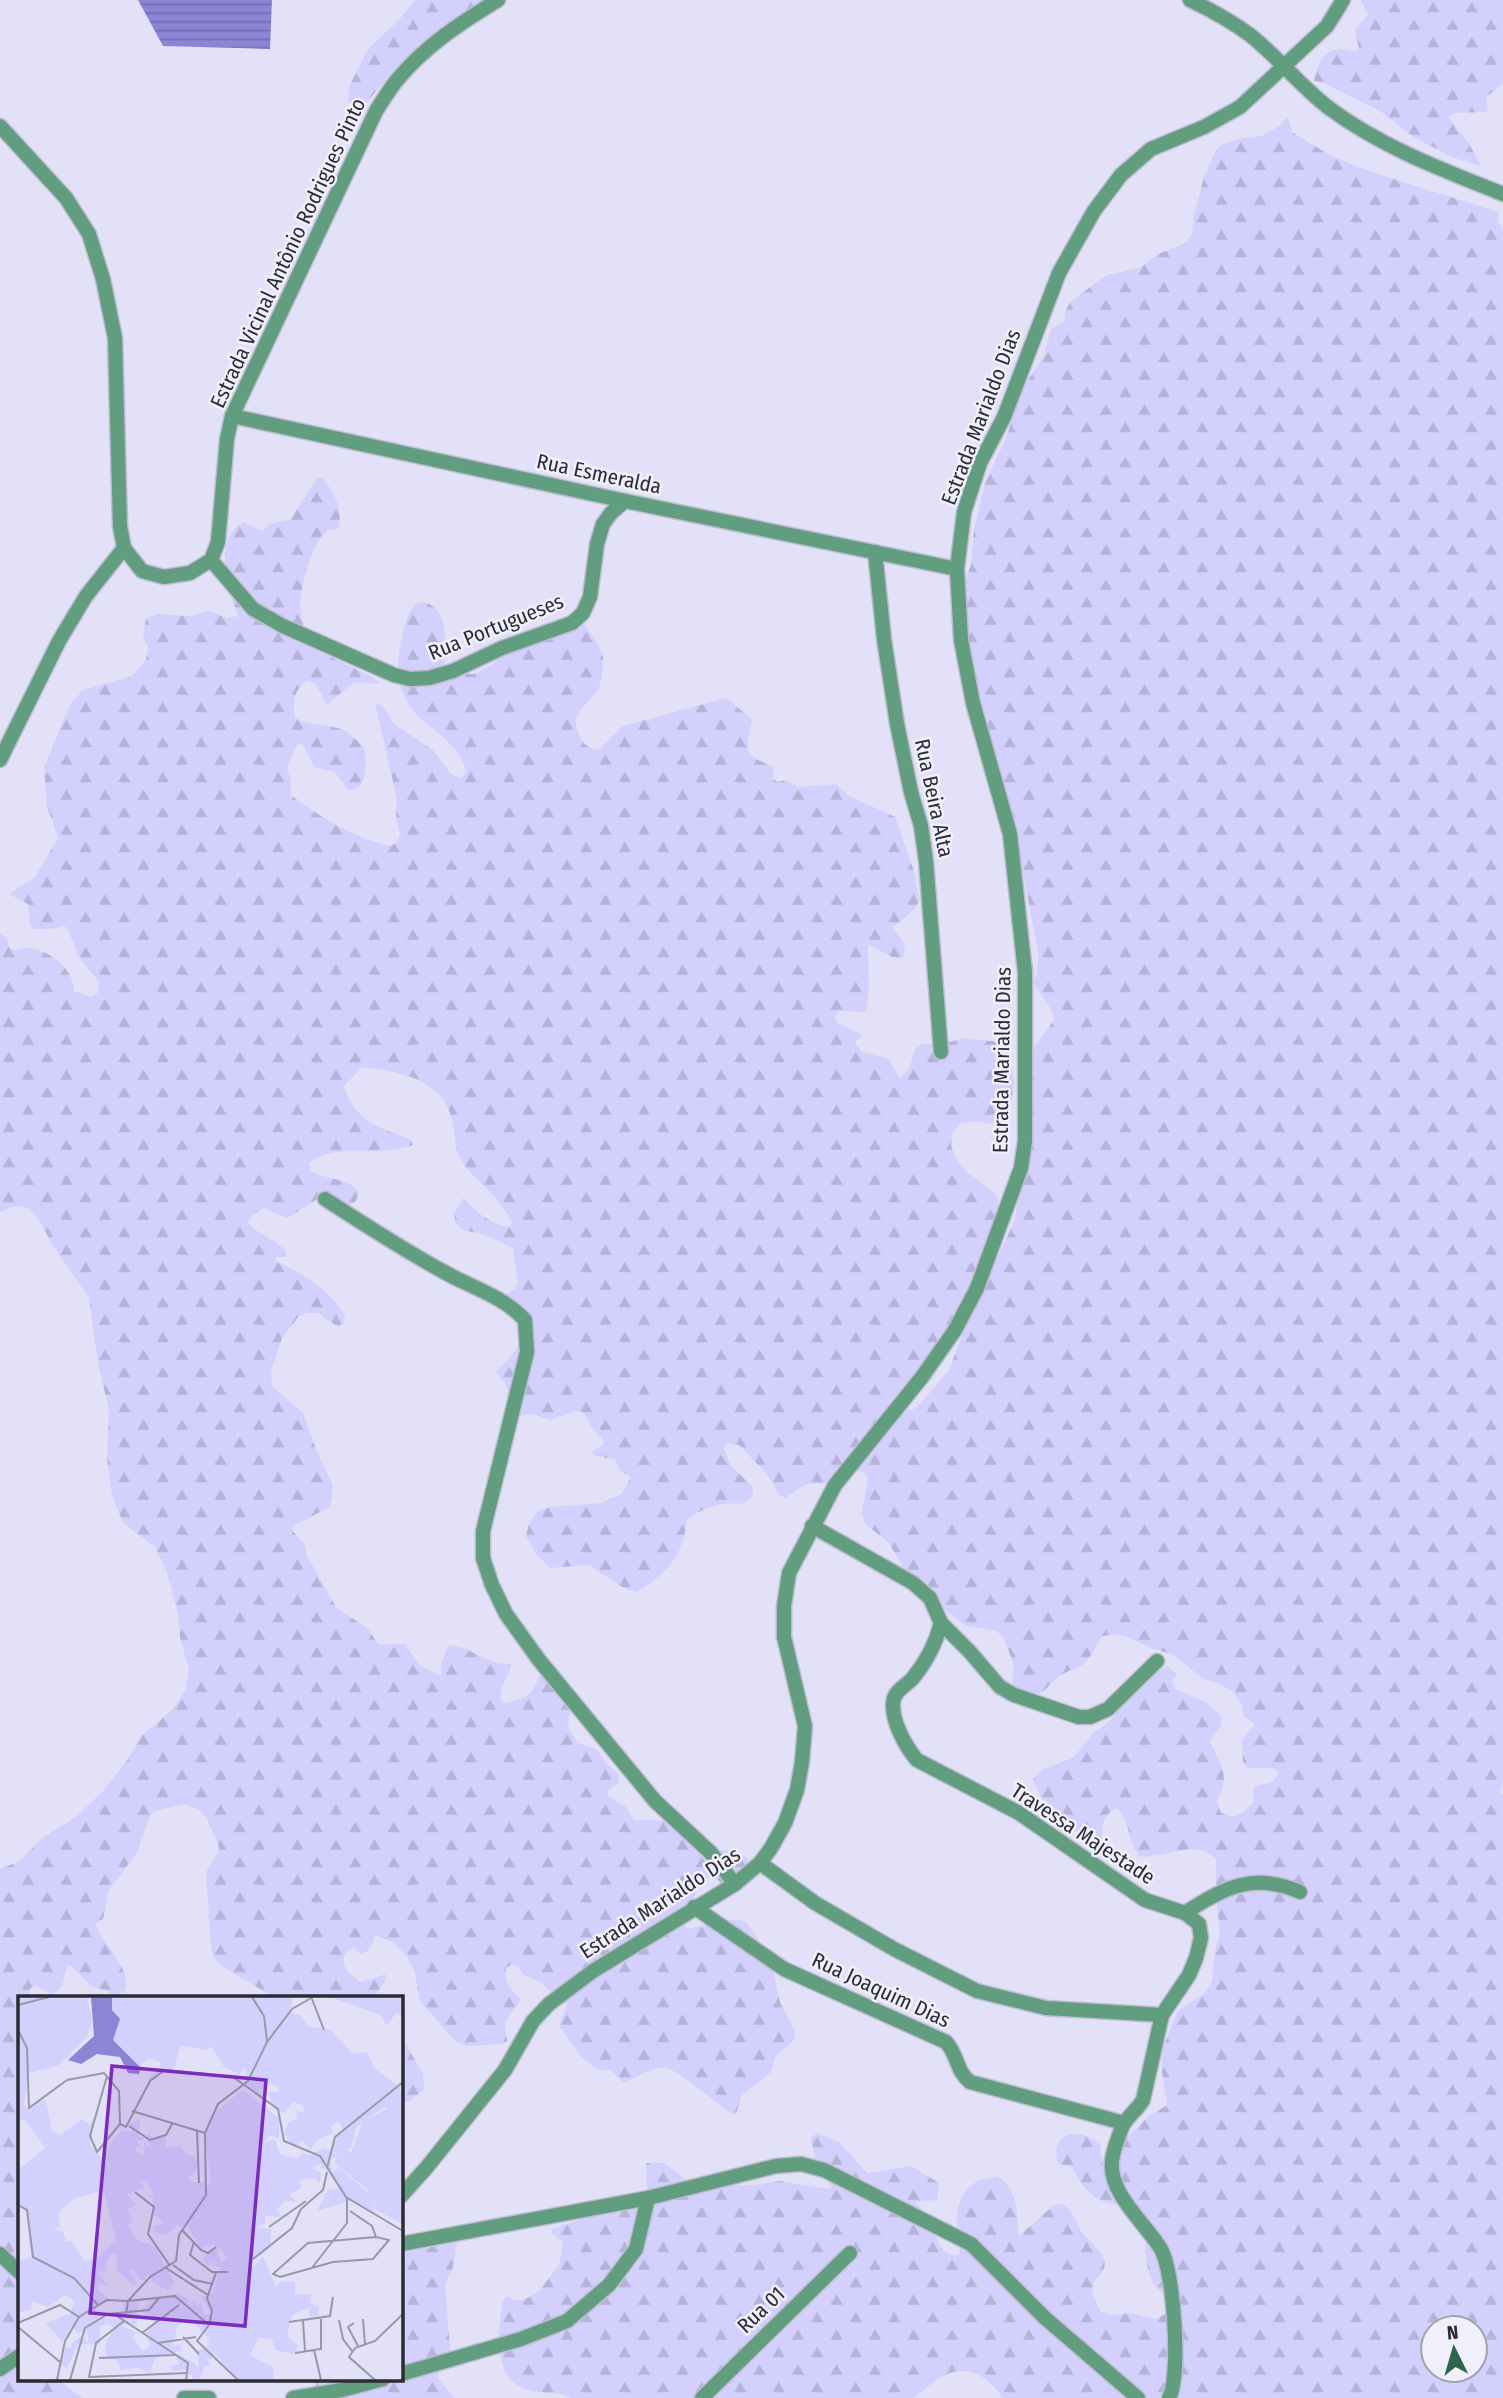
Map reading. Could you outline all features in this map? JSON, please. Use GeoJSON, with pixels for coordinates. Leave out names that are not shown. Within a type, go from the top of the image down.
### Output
{"type":"FeatureCollection","features":[{"type":"Feature","properties":{"kind":"street","name":"Estrada Vicinal Antônio Rodrigues Pinto"},"geometry":{"type":"LineString","coordinates":[[211,560],[218,542],[226,439],[232,416],[376,111],[397,79],[426,50],[498,0]]}},
{"type":"Feature","properties":{"kind":"street"},"geometry":{"type":"LineString","coordinates":[[1190,0],[1215,11],[1252,37],[1329,108],[1377,139],[1433,166],[1503,194]]}},
{"type":"Feature","properties":{"kind":"street","name":"Estrada Marialdo Dias"},"geometry":{"type":"LineString","coordinates":[[402,2195],[505,2070],[533,2021],[549,2004],[593,1970],[734,1884],[760,1863],[785,1823],[797,1790],[805,1726],[785,1637],[789,1573],[835,1485],[922,1377],[956,1330],[977,1288],[1021,1168],[1025,1114],[1026,972],[1010,834],[973,703],[961,640],[957,569],[964,512],[980,463],[1004,417],[1059,273],[1094,211],[1121,174],[1152,149],[1204,127],[1240,107],[1327,26],[1343,0]]}},
{"type":"Feature","properties":{"kind":"street"},"geometry":{"type":"LineString","coordinates":[[0,126],[65,198],[89,234],[103,279],[115,338],[120,526],[124,548],[142,571],[164,577],[190,573],[211,560]]}},
{"type":"Feature","properties":{"kind":"street","name":"Rua Esmeralda"},"geometry":{"type":"LineString","coordinates":[[232,416],[625,502],[957,569]]}},
{"type":"Feature","properties":{"kind":"street","name":"Rua Portugueses"},"geometry":{"type":"LineString","coordinates":[[211,560],[253,609],[283,626],[394,675],[410,679],[429,677],[453,671],[502,648],[572,623],[583,613],[590,597],[597,544],[603,524],[611,513],[625,502]]}},
{"type":"Feature","properties":{"kind":"street"},"geometry":{"type":"LineString","coordinates":[[0,760],[34,688],[72,618],[124,548]]}},
{"type":"Feature","properties":{"kind":"street","name":"Rua Beira Alta"},"geometry":{"type":"LineString","coordinates":[[875,552],[884,639],[897,724],[921,825],[926,861],[941,1052]]}},
{"type":"Feature","properties":{"kind":"street"},"geometry":{"type":"LineString","coordinates":[[326,1199],[367,1227],[507,1303],[525,1320],[527,1352],[483,1531],[484,1558],[492,1585],[506,1614],[539,1660],[655,1801],[710,1853],[734,1884]]}},
{"type":"Feature","properties":{"kind":"street"},"geometry":{"type":"LineString","coordinates":[[812,1526],[913,1583],[930,1598],[941,1623],[1000,1687],[1014,1695],[1079,1717],[1090,1717],[1108,1709],[1157,1661]]}},
{"type":"Feature","properties":{"kind":"street","name":"Travessa Majestade"},"geometry":{"type":"LineString","coordinates":[[941,1623],[930,1652],[913,1678],[894,1699],[896,1721],[916,1760],[1019,1813],[1145,1900],[1185,1913]]}},
{"type":"Feature","properties":{"kind":"street"},"geometry":{"type":"LineString","coordinates":[[760,1863],[815,1903],[894,1949],[977,1991],[1046,2008],[1162,2015]]}},
{"type":"Feature","properties":{"kind":"street"},"geometry":{"type":"LineString","coordinates":[[1169,2398],[1173,2390],[1175,2357],[1171,2277],[1162,2251],[1116,2186],[1112,2160],[1124,2123],[1143,2100],[1162,2015],[1189,1976],[1196,1958],[1201,1938],[1199,1924],[1185,1913],[1228,1888],[1250,1882],[1284,1885],[1300,1892]]}},
{"type":"Feature","properties":{"kind":"street","name":"Rua Joaquim Dias"},"geometry":{"type":"LineString","coordinates":[[694,1907],[784,1969],[946,2042],[954,2050],[961,2075],[970,2082],[1124,2123]]}},
{"type":"Feature","properties":{"kind":"street"},"geometry":{"type":"LineString","coordinates":[[402,2244],[649,2198],[776,2166],[801,2164],[824,2170],[971,2244],[1045,2318],[1138,2398]]}},
{"type":"Feature","properties":{"kind":"street"},"geometry":{"type":"LineString","coordinates":[[402,2374],[521,2340],[567,2321],[609,2285],[636,2249],[649,2198]]}},
{"type":"Feature","properties":{"kind":"street","name":"Rua 01"},"geometry":{"type":"LineString","coordinates":[[702,2398],[850,2253]]}},
{"type":"Feature","properties":{"kind":"street"},"geometry":{"type":"LineString","coordinates":[[0,2254],[18,2271]]}},
{"type":"Feature","properties":{"kind":"street"},"geometry":{"type":"LineString","coordinates":[[0,2369],[18,2357]]}},
{"type":"Feature","properties":{"kind":"street"},"geometry":{"type":"LineString","coordinates":[[293,2398],[342,2385],[376,2380]]}},
{"type":"Feature","properties":{"kind":"street"},"geometry":{"type":"LineString","coordinates":[[184,2398],[209,2398]]}},
{"type":"Feature","properties":{"kind":"green space"},"geometry":{"type":"Polygon","coordinates":[[[415,0],[495,0],[482,10],[444,25],[409,54],[365,104],[352,108],[348,100],[350,85],[368,49],[399,20],[415,0]]]}},
{"type":"Feature","properties":{"kind":"green space"},"geometry":{"type":"Polygon","coordinates":[[[1361,0],[1503,0],[1503,84],[1486,97],[1488,112],[1455,113],[1448,117],[1468,142],[1481,166],[1454,158],[1415,138],[1380,111],[1322,82],[1314,81],[1319,64],[1330,51],[1359,50],[1355,29],[1368,15],[1361,0]]]}},
{"type":"Feature","properties":{"kind":"green space"},"geometry":{"type":"Polygon","coordinates":[[[1288,117],[1292,132],[1331,156],[1369,171],[1498,212],[1498,222],[1503,229],[1503,1781],[1500,1792],[1503,1794],[1503,2398],[1003,2398],[983,2377],[967,2371],[958,2371],[939,2378],[913,2398],[572,2398],[528,2390],[508,2376],[503,2365],[499,2339],[503,2301],[506,2296],[524,2300],[540,2290],[559,2265],[563,2242],[552,2234],[552,2229],[589,2217],[640,2207],[647,2192],[646,2163],[664,2163],[685,2179],[704,2186],[754,2185],[779,2181],[830,2189],[832,2186],[822,2175],[815,2158],[811,2137],[818,2133],[839,2142],[867,2173],[911,2166],[939,2183],[937,2200],[915,2202],[930,2221],[941,2247],[949,2254],[956,2256],[960,2253],[957,2214],[962,2197],[976,2182],[997,2176],[1004,2181],[1013,2195],[1019,2236],[1054,2205],[1063,2204],[1070,2210],[1081,2231],[1104,2257],[1104,2268],[1093,2289],[1101,2312],[1110,2315],[1130,2313],[1156,2319],[1179,2306],[1178,2301],[1153,2283],[1146,2257],[1145,2222],[1127,2206],[1108,2203],[1093,2196],[1072,2167],[1058,2164],[1056,2153],[1058,2145],[1067,2135],[1083,2135],[1100,2145],[1106,2174],[1125,2139],[1149,2116],[1167,2105],[1162,2050],[1178,2011],[1205,1993],[1212,1981],[1220,1933],[1216,1859],[1208,1853],[1190,1849],[1140,1856],[1132,1843],[1125,1819],[1117,1808],[1105,1819],[1102,1846],[1095,1846],[1079,1836],[1062,1814],[1041,1798],[1033,1779],[1043,1769],[1073,1758],[1093,1733],[1110,1721],[1123,1704],[1167,1666],[1177,1674],[1172,1681],[1175,1689],[1206,1702],[1221,1716],[1221,1726],[1210,1741],[1224,1777],[1217,1801],[1221,1813],[1233,1817],[1244,1812],[1253,1803],[1254,1786],[1273,1782],[1279,1773],[1274,1768],[1248,1768],[1243,1764],[1242,1740],[1255,1724],[1244,1717],[1242,1705],[1233,1692],[1220,1684],[1205,1680],[1172,1654],[1153,1649],[1126,1636],[1112,1634],[1101,1637],[1082,1665],[1061,1675],[1038,1695],[1026,1697],[1019,1693],[1012,1685],[1014,1665],[1003,1636],[996,1631],[966,1626],[930,1598],[902,1566],[889,1543],[865,1524],[862,1513],[868,1479],[865,1473],[856,1470],[831,1483],[806,1484],[785,1498],[779,1495],[767,1474],[739,1445],[728,1443],[724,1448],[731,1466],[752,1486],[753,1496],[742,1504],[713,1506],[687,1519],[678,1554],[657,1578],[636,1592],[622,1587],[589,1565],[550,1568],[536,1554],[526,1536],[529,1524],[538,1510],[601,1503],[622,1494],[631,1477],[619,1470],[616,1460],[593,1455],[593,1451],[603,1445],[603,1440],[583,1412],[576,1411],[551,1420],[533,1414],[517,1416],[513,1413],[507,1386],[496,1371],[514,1352],[526,1329],[504,1295],[515,1289],[518,1283],[513,1248],[485,1235],[463,1230],[456,1224],[454,1214],[463,1198],[478,1212],[496,1223],[510,1227],[512,1221],[496,1198],[461,1160],[451,1116],[437,1093],[427,1085],[403,1074],[362,1067],[344,1086],[355,1108],[369,1122],[410,1139],[413,1144],[382,1151],[335,1152],[317,1158],[309,1163],[311,1171],[349,1184],[359,1193],[355,1203],[347,1205],[319,1198],[287,1218],[263,1208],[252,1216],[248,1223],[286,1251],[286,1257],[276,1257],[276,1261],[315,1283],[339,1306],[345,1316],[344,1323],[338,1327],[318,1313],[299,1316],[282,1338],[273,1364],[273,1387],[303,1413],[316,1450],[333,1485],[330,1507],[293,1526],[292,1530],[305,1545],[307,1556],[336,1607],[369,1630],[378,1644],[406,1645],[419,1665],[441,1676],[441,1665],[448,1645],[463,1648],[493,1662],[511,1664],[502,1688],[503,1703],[526,1696],[539,1676],[548,1677],[571,1706],[568,1726],[577,1743],[596,1749],[619,1774],[618,1783],[607,1791],[609,1797],[625,1806],[634,1820],[670,1822],[682,1830],[695,1848],[734,1852],[748,1859],[748,1876],[738,1891],[729,1890],[713,1876],[701,1881],[684,1922],[685,1927],[689,1929],[724,1920],[746,1922],[770,1957],[780,2002],[795,2032],[794,2040],[775,2057],[771,2072],[742,2095],[736,2114],[730,2113],[689,2081],[666,2068],[650,2071],[624,2083],[611,2071],[597,2069],[582,2058],[559,2026],[568,2002],[564,2003],[540,1982],[522,1974],[519,1967],[513,1964],[506,1968],[506,1978],[521,2000],[505,2022],[507,2041],[503,2044],[467,2046],[455,2041],[420,2001],[414,1970],[407,1956],[393,1942],[375,1935],[367,1951],[360,1954],[354,1947],[343,1960],[347,1970],[361,1982],[386,1974],[385,1982],[375,1996],[271,1996],[223,1967],[214,1958],[206,1872],[219,1847],[206,1817],[198,1809],[184,1804],[155,1811],[150,1816],[136,1854],[109,1890],[103,1919],[95,1923],[125,1974],[125,1991],[114,1996],[105,1990],[92,1987],[69,1964],[62,1985],[56,1992],[51,1994],[35,1985],[30,1989],[30,1996],[18,1996],[18,2380],[58,2380],[82,2398],[0,2398],[0,1869],[20,1861],[41,1839],[77,1816],[103,1791],[128,1759],[140,1737],[172,1710],[186,1689],[189,1669],[166,1569],[154,1546],[123,1523],[112,1495],[107,1459],[109,1411],[98,1363],[89,1298],[37,1217],[28,1208],[15,1206],[0,1212],[0,933],[7,939],[10,949],[35,949],[59,962],[70,976],[74,991],[91,997],[98,993],[99,982],[79,957],[68,929],[64,926],[33,929],[30,925],[28,904],[9,894],[35,877],[58,838],[47,806],[44,767],[70,705],[83,690],[132,676],[146,660],[148,647],[143,636],[146,619],[157,614],[189,616],[209,611],[227,618],[238,616],[225,566],[225,553],[233,530],[243,522],[262,531],[269,524],[290,520],[317,478],[322,477],[337,502],[340,522],[338,529],[329,530],[322,535],[309,565],[300,604],[304,638],[321,652],[374,678],[380,684],[354,682],[327,705],[315,683],[307,681],[297,693],[294,702],[295,718],[341,729],[364,747],[363,781],[355,789],[348,790],[335,772],[314,767],[304,746],[298,743],[287,768],[291,795],[326,819],[377,842],[391,846],[397,842],[400,834],[396,815],[397,799],[375,703],[384,707],[394,724],[433,750],[450,773],[460,778],[467,771],[449,743],[417,715],[400,684],[398,666],[403,632],[410,612],[415,605],[422,602],[435,608],[440,615],[445,632],[444,667],[454,674],[474,674],[513,649],[581,619],[594,637],[603,657],[599,686],[576,720],[581,738],[589,747],[599,750],[623,726],[726,698],[752,719],[748,750],[755,758],[773,766],[773,779],[778,782],[786,780],[798,787],[835,783],[856,799],[895,817],[914,871],[919,901],[914,910],[893,927],[905,945],[903,958],[892,957],[868,944],[869,989],[866,1012],[839,1011],[835,1017],[837,1023],[861,1034],[862,1037],[855,1042],[861,1052],[887,1058],[900,1078],[909,1069],[915,1049],[923,1043],[938,1045],[965,1038],[998,1042],[1010,1055],[1014,1081],[1011,1102],[999,1119],[989,1124],[979,1121],[961,1123],[953,1132],[951,1145],[955,1157],[967,1172],[994,1192],[998,1200],[998,1212],[967,1300],[910,1403],[908,1409],[911,1411],[949,1370],[968,1320],[1015,1220],[1024,1148],[1031,1052],[1054,1020],[1052,1011],[1033,982],[1037,975],[1039,955],[1024,878],[967,714],[971,717],[962,645],[963,586],[971,565],[974,530],[985,482],[1005,441],[1022,389],[1044,356],[1051,329],[1064,322],[1070,302],[1105,276],[1141,267],[1158,254],[1188,240],[1192,233],[1204,177],[1215,152],[1221,145],[1238,139],[1262,136],[1288,117]]]}},
{"type":"Feature","properties":{"kind":"green space"},"geometry":{"type":"Polygon","coordinates":[[[402,2038],[423,2074],[424,2089],[410,2101],[402,2103],[402,2038]]]}},
{"type":"Feature","properties":{"kind":"green space"},"geometry":{"type":"Polygon","coordinates":[[[457,2242],[453,2267],[445,2285],[451,2361],[439,2370],[438,2379],[455,2398],[315,2398],[316,2380],[402,2380],[402,2253],[457,2242]]]}},
{"type":"Feature","properties":{"kind":"shaded area"},"geometry":{"type":"Polygon","coordinates":[[[138,0],[272,0],[270,49],[163,46],[138,0]]]}}]}
